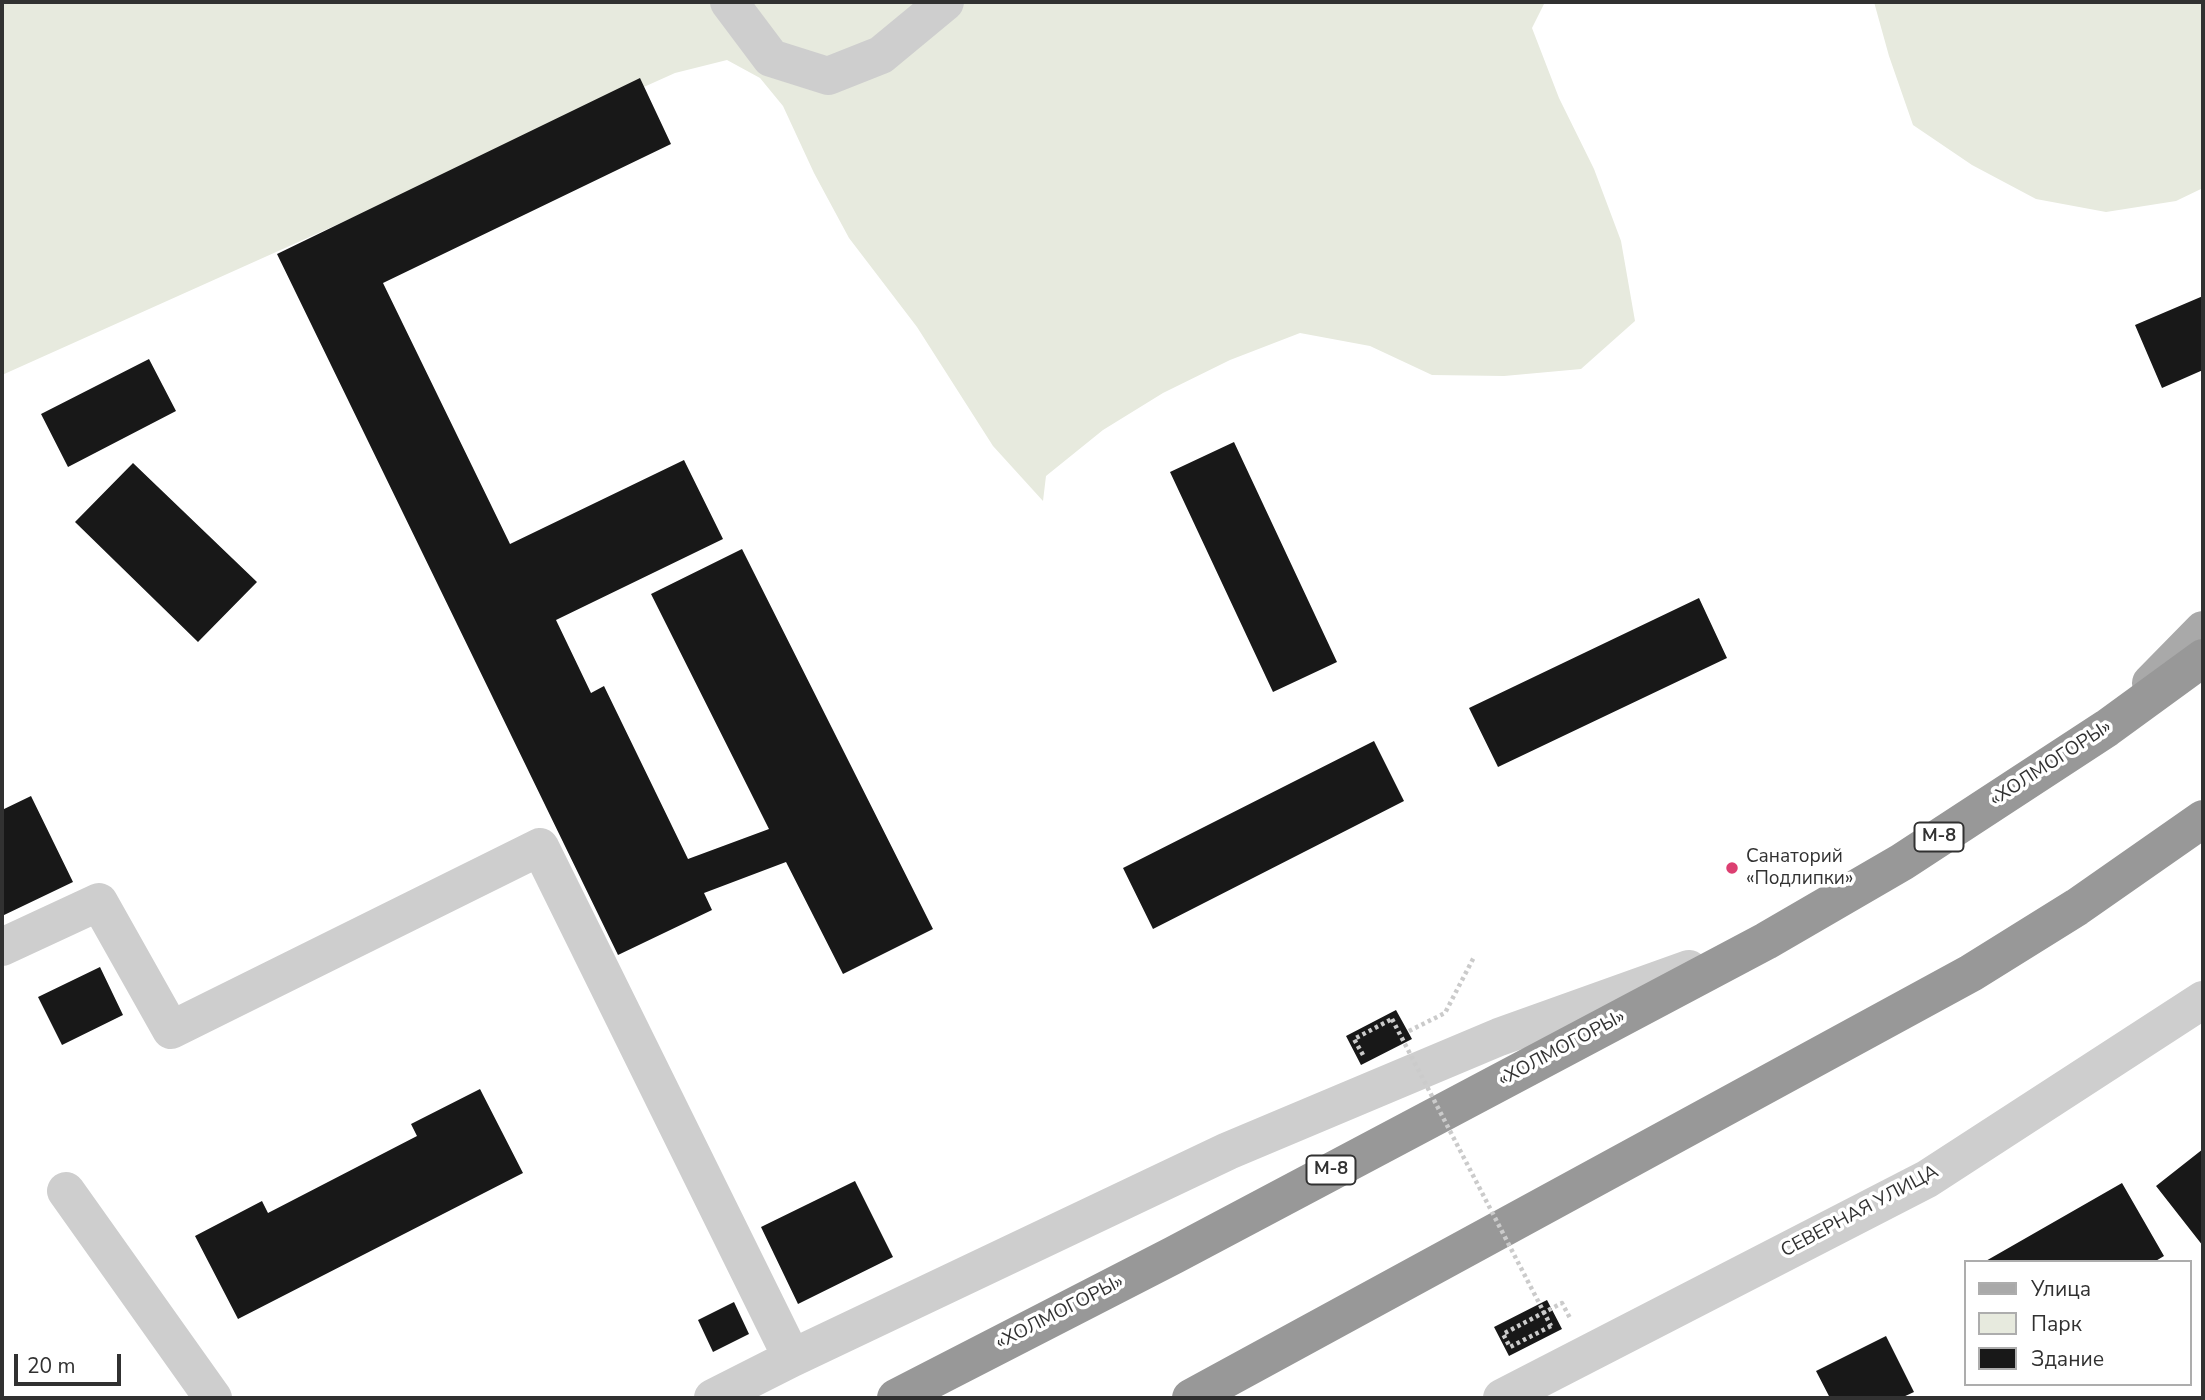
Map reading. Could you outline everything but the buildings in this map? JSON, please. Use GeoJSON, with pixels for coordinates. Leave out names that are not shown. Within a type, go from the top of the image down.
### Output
{"type":"FeatureCollection","features":[{"type":"Feature","properties":{"kind":"highway","name":"«ХОЛМОГОРЫ»"},"geometry":{"type":"LineString","coordinates":[[896,1398],[1174,1255],[1766,941],[1902,862],[2107,727],[2203,658]]}},
{"type":"Feature","properties":{"kind":"highway"},"geometry":{"type":"LineString","coordinates":[[1191,1398],[1971,973],[2077,907],[2203,819]]}},
{"type":"Feature","properties":{"kind":"main road"},"geometry":{"type":"LineString","coordinates":[[2107,727],[2203,630]]}},
{"type":"Feature","properties":{"kind":"main road"},"geometry":{"type":"LineString","coordinates":[[2077,907],[2203,839]]}},
{"type":"Feature","properties":{"kind":"street"},"geometry":{"type":"LineString","coordinates":[[729,2],[771,58],[828,76],[881,55],[945,2]]}},
{"type":"Feature","properties":{"kind":"street"},"geometry":{"type":"LineString","coordinates":[[2,947],[99,902],[172,1030],[540,847],[792,1358]]}},
{"type":"Feature","properties":{"kind":"street"},"geometry":{"type":"LineString","coordinates":[[713,1398],[1228,1151],[1499,1037],[1766,941]]}},
{"type":"Feature","properties":{"kind":"street","name":"СЕВЕРНАЯ УЛИЦА"},"geometry":{"type":"LineString","coordinates":[[1502,1398],[1927,1179],[2203,1000]]}},
{"type":"Feature","properties":{"kind":"street"},"geometry":{"type":"LineString","coordinates":[[66,1191],[213,1398]]}},
{"type":"Feature","properties":{"kind":"path"},"geometry":{"type":"LineString","coordinates":[[1396,1038],[1445,1013],[1474,957]]}},
{"type":"Feature","properties":{"kind":"path"},"geometry":{"type":"LineString","coordinates":[[1374,1049],[1362,1055],[1354,1039],[1392,1019],[1551,1326],[1510,1348],[1503,1334],[1562,1303],[1575,1327]]}},
{"type":"Feature","properties":{"kind":"green space"},"geometry":{"type":"Polygon","coordinates":[[[2,2],[1545,2],[1532,28],[1559,98],[1594,169],[1621,241],[1635,321],[1581,369],[1504,376],[1432,375],[1370,346],[1300,333],[1230,360],[1163,393],[1103,430],[1046,476],[1043,501],[993,446],[917,327],[849,238],[814,173],[783,106],[760,78],[727,60],[675,73],[2,375],[2,2]]]}},
{"type":"Feature","properties":{"kind":"green space"},"geometry":{"type":"Polygon","coordinates":[[[1874,2],[2203,2],[2203,188],[2176,201],[2106,212],[2036,199],[1972,165],[1913,125],[1874,2]]]}},
{"type":"Feature","properties":{"kind":"place","name":"Санаторий «Подлипки»"},"geometry":{"type":"Point","coordinates":[1732,868]}}]}
